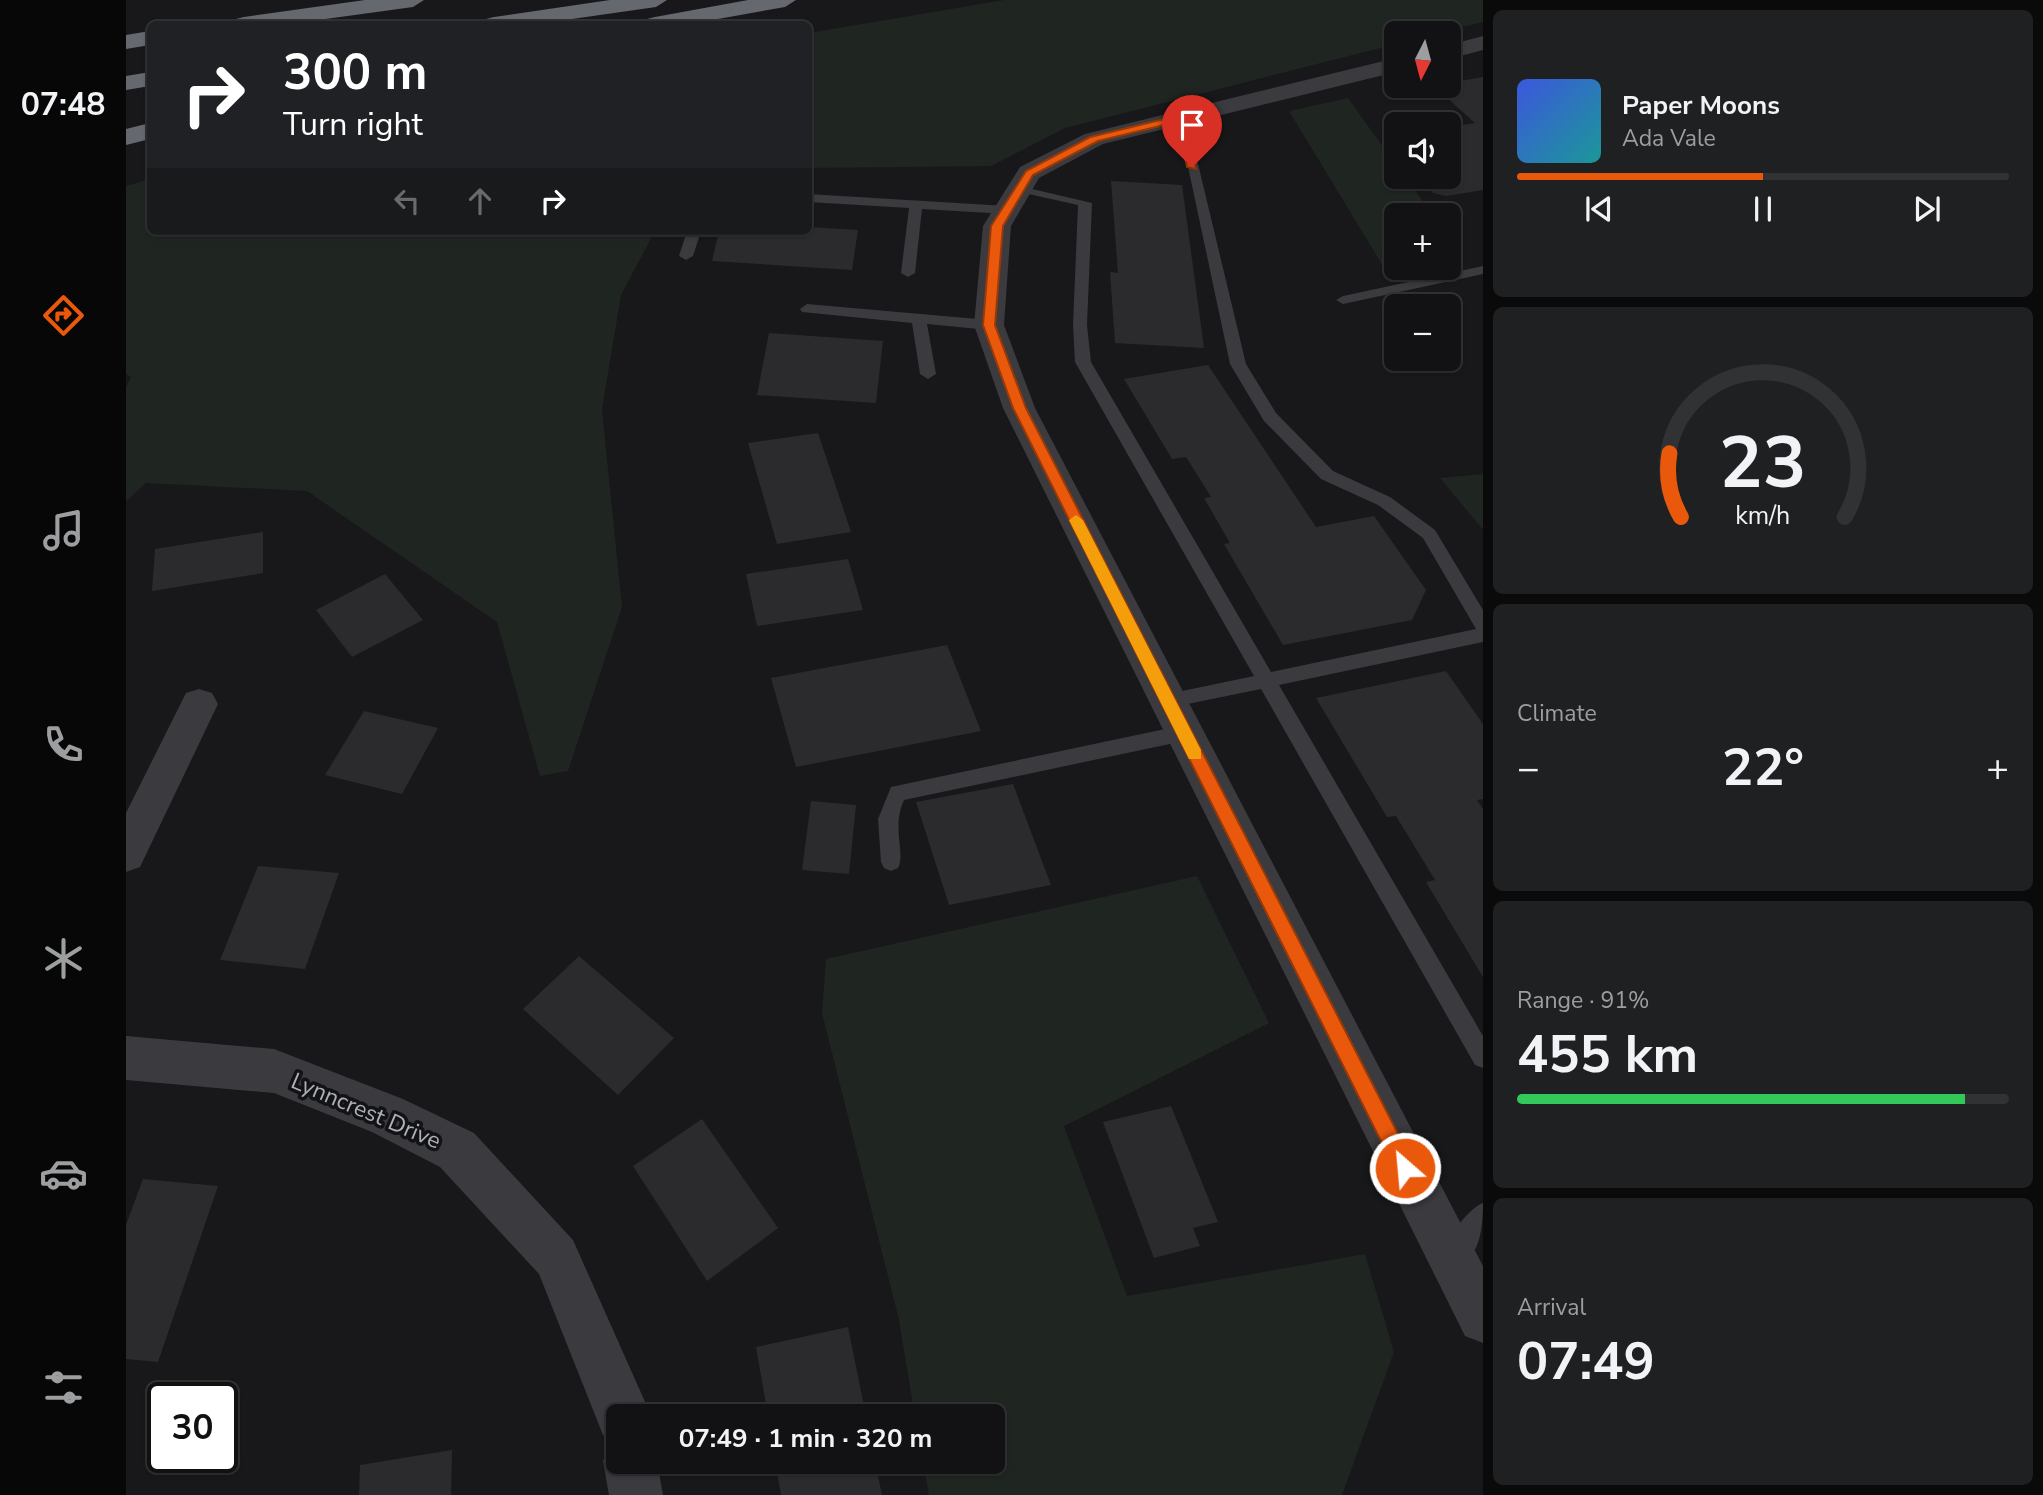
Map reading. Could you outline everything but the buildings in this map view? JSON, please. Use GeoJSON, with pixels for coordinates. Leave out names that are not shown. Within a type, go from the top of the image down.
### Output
{"type":"FeatureCollection","features":[{"type":"Feature","properties":{"kind":"highway"},"geometry":{"type":"LineString","coordinates":[[265,21],[413,0]]}},
{"type":"Feature","properties":{"kind":"highway"},"geometry":{"type":"LineString","coordinates":[[514,21],[656,0]]}},
{"type":"Feature","properties":{"kind":"highway"},"geometry":{"type":"LineString","coordinates":[[671,21],[785,0]]}},
{"type":"Feature","properties":{"kind":"highway"},"geometry":{"type":"LineString","coordinates":[[126,42],[147,38]]}},
{"type":"Feature","properties":{"kind":"highway"},"geometry":{"type":"LineString","coordinates":[[126,83],[147,80]]}},
{"type":"Feature","properties":{"kind":"highway"},"geometry":{"type":"LineString","coordinates":[[126,136],[147,132]]}},
{"type":"Feature","properties":{"kind":"street"},"geometry":{"type":"LineString","coordinates":[[1461,49],[1483,43]]}},
{"type":"Feature","properties":{"kind":"street"},"geometry":{"type":"LineString","coordinates":[[1384,68],[1094,139],[1029,173],[997,226],[989,325],[1019,408],[1483,1318]]}},
{"type":"Feature","properties":{"kind":"street"},"geometry":{"type":"LineString","coordinates":[[126,853],[199,704]]}},
{"type":"Feature","properties":{"kind":"street","name":"Lynncrest Drive"},"geometry":{"type":"LineString","coordinates":[[126,1058],[274,1071],[387,1115],[457,1150],[556,1257],[620,1404]]}},
{"type":"Feature","properties":{"kind":"street"},"geometry":{"type":"LineString","coordinates":[[632,1474],[636,1495]]}},
{"type":"Feature","properties":{"kind":"lane"},"geometry":{"type":"LineString","coordinates":[[1181,118],[1238,364],[1269,417],[1327,475],[1384,501],[1429,534],[1483,625]]}},
{"type":"Feature","properties":{"kind":"lane"},"geometry":{"type":"LineString","coordinates":[[812,198],[916,205],[1014,199],[1086,203],[1080,325],[1083,362],[1483,1057]]}},
{"type":"Feature","properties":{"kind":"lane"},"geometry":{"type":"LineString","coordinates":[[908,273],[916,205]]}},
{"type":"Feature","properties":{"kind":"lane"},"geometry":{"type":"LineString","coordinates":[[686,256],[693,235]]}},
{"type":"Feature","properties":{"kind":"lane"},"geometry":{"type":"LineString","coordinates":[[1343,300],[1483,270]]}},
{"type":"Feature","properties":{"kind":"lane"},"geometry":{"type":"LineString","coordinates":[[807,309],[989,325]]}},
{"type":"Feature","properties":{"kind":"lane"},"geometry":{"type":"LineString","coordinates":[[919,319],[928,374]]}},
{"type":"Feature","properties":{"kind":"lane"},"geometry":{"type":"LineString","coordinates":[[1168,701],[1483,635]]}},
{"type":"Feature","properties":{"kind":"lane"},"geometry":{"type":"LineString","coordinates":[[891,862],[885,832],[887,810],[898,793],[1184,733]]}},
{"type":"Feature","properties":{"kind":"lane"},"geometry":{"type":"LineString","coordinates":[[1452,1259],[1483,1214]]}},
{"type":"Feature","properties":{"kind":"shaded area"},"geometry":{"type":"Polygon","coordinates":[[[1004,0],[1483,0],[1483,22],[1461,27],[1461,21],[1384,21],[1384,47],[1065,128],[991,166],[812,168],[812,32],[1004,0]]]}},
{"type":"Feature","properties":{"kind":"shaded area"},"geometry":{"type":"Polygon","coordinates":[[[1348,98],[1384,148],[1384,189],[1414,189],[1424,203],[1384,203],[1384,268],[1289,111],[1348,98]]]}},
{"type":"Feature","properties":{"kind":"shaded area"},"geometry":{"type":"Polygon","coordinates":[[[147,180],[147,235],[653,235],[621,295],[602,409],[622,607],[568,771],[540,776],[497,622],[307,491],[146,483],[126,501],[126,388],[131,377],[126,374],[126,186],[147,180]]]}},
{"type":"Feature","properties":{"kind":"shaded area"},"geometry":{"type":"Polygon","coordinates":[[[1483,474],[1483,530],[1440,478],[1483,474]]]}},
{"type":"Feature","properties":{"kind":"shaded area"},"geometry":{"type":"Polygon","coordinates":[[[1197,876],[1269,1023],[1064,1126],[1127,1296],[1365,1254],[1394,1352],[1342,1495],[929,1495],[925,1474],[1005,1474],[1005,1404],[913,1404],[899,1320],[822,1013],[826,959],[1197,876]]]}},
{"type":"Feature","properties":{"kind":"slow traffic"},"geometry":{"type":"LineString","coordinates":[[1076,520],[1195,754]]}},
{"type":"Feature","properties":{"kind":"route"},"geometry":{"type":"LineString","coordinates":[[1192,167],[1181,118],[1094,139],[1029,173],[997,226],[989,325],[1019,408],[1405,1168]]}}]}
